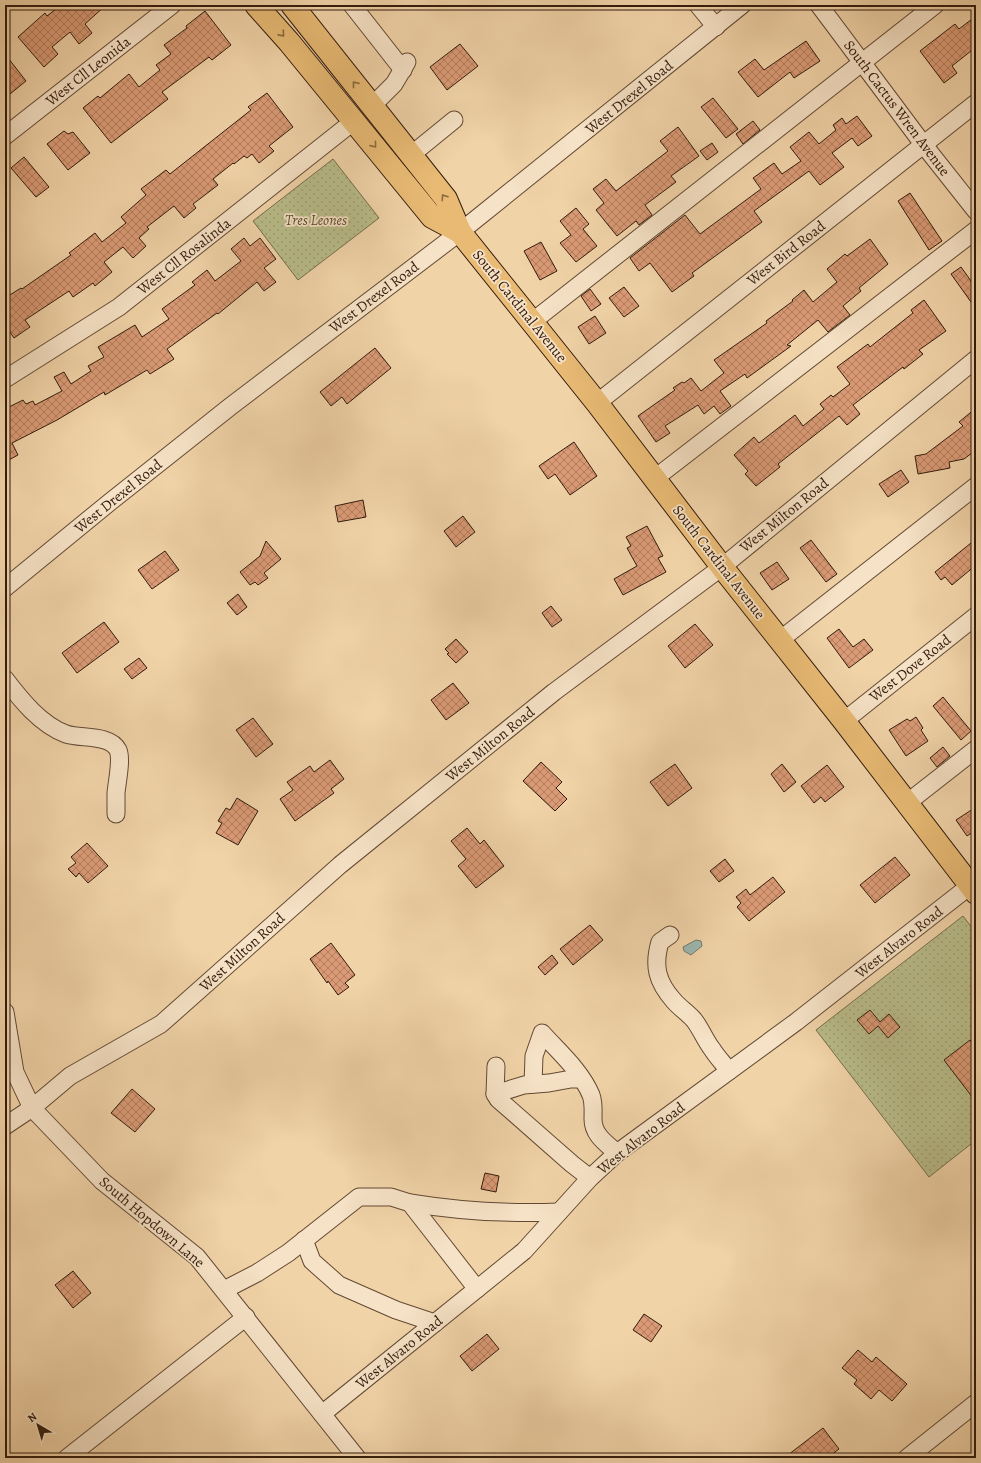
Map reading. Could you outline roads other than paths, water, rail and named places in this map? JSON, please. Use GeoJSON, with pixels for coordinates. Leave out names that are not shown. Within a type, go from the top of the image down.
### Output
{"type":"FeatureCollection","features":[{"type":"Feature","properties":{"kind":"main road","name":"South Cardinal Avenue"},"geometry":{"type":"LineString","coordinates":[[256,5],[300,55],[432,217],[460,232]]}},
{"type":"Feature","properties":{"kind":"main road","name":"South Cardinal Avenue"},"geometry":{"type":"LineString","coordinates":[[292,5],[446,199],[460,232],[597,403],[654,479],[907,803],[974,886]]}},
{"type":"Feature","properties":{"kind":"street","name":"West Cll Leonida"},"geometry":{"type":"LineString","coordinates":[[5,136],[172,5]]}},
{"type":"Feature","properties":{"kind":"street"},"geometry":{"type":"LineString","coordinates":[[352,5],[405,66],[394,84],[373,106]]}},
{"type":"Feature","properties":{"kind":"street"},"geometry":{"type":"LineString","coordinates":[[698,5],[716,27]]}},
{"type":"Feature","properties":{"kind":"street","name":"West Drexel Road"},"geometry":{"type":"LineString","coordinates":[[5,588],[110,502],[232,406],[460,232],[742,5]]}},
{"type":"Feature","properties":{"kind":"street","name":"South Cactus Wren Avenue"},"geometry":{"type":"LineString","coordinates":[[819,5],[923,144],[976,211]]}},
{"type":"Feature","properties":{"kind":"street"},"geometry":{"type":"LineString","coordinates":[[532,322],[935,5]]}},
{"type":"Feature","properties":{"kind":"street"},"geometry":{"type":"LineString","coordinates":[[300,55],[320,40]]}},
{"type":"Feature","properties":{"kind":"street","name":"West Bird Road"},"geometry":{"type":"LineString","coordinates":[[597,403],[976,103]]}},
{"type":"Feature","properties":{"kind":"street"},"geometry":{"type":"LineString","coordinates":[[411,155],[454,120]]}},
{"type":"Feature","properties":{"kind":"street","name":"West Cll Rosalinda"},"geometry":{"type":"LineString","coordinates":[[5,379],[119,307],[354,121]]}},
{"type":"Feature","properties":{"kind":"street"},"geometry":{"type":"LineString","coordinates":[[654,479],[976,230]]}},
{"type":"Feature","properties":{"kind":"street","name":"West Milton Road"},"geometry":{"type":"LineString","coordinates":[[5,1126],[32,1108],[70,1076],[161,1024],[346,860],[554,692],[722,566],[976,359]]}},
{"type":"Feature","properties":{"kind":"street"},"geometry":{"type":"LineString","coordinates":[[780,640],[976,486]]}},
{"type":"Feature","properties":{"kind":"street","name":"West Dove Road"},"geometry":{"type":"LineString","coordinates":[[844,721],[976,616]]}},
{"type":"Feature","properties":{"kind":"street"},"geometry":{"type":"LineString","coordinates":[[5,679],[17,694],[54,729],[69,735],[104,740],[114,746],[118,751],[119,763],[116,814]]}},
{"type":"Feature","properties":{"kind":"street"},"geometry":{"type":"LineString","coordinates":[[907,803],[976,749]]}},
{"type":"Feature","properties":{"kind":"street","name":"West Alvaro Road"},"geometry":{"type":"LineString","coordinates":[[322,1414],[524,1251],[590,1178],[617,1153],[796,1022],[974,886]]}},
{"type":"Feature","properties":{"kind":"street"},"geometry":{"type":"LineString","coordinates":[[670,935],[660,942],[657,953],[656,967],[661,984],[674,1002],[685,1010],[695,1022],[712,1050],[729,1071]]}},
{"type":"Feature","properties":{"kind":"street","name":"South Hopdown Lane"},"geometry":{"type":"LineString","coordinates":[[5,1012],[15,1072],[32,1108],[102,1181],[198,1257],[357,1458]]}},
{"type":"Feature","properties":{"kind":"street"},"geometry":{"type":"LineString","coordinates":[[533,1084],[534,1056],[542,1033],[572,1066],[581,1079],[591,1096],[594,1107],[593,1122],[595,1131],[601,1140],[617,1153]]}},
{"type":"Feature","properties":{"kind":"street"},"geometry":{"type":"LineString","coordinates":[[496,1066],[494,1094],[498,1099],[590,1178]]}},
{"type":"Feature","properties":{"kind":"street"},"geometry":{"type":"LineString","coordinates":[[494,1094],[524,1085],[581,1079]]}},
{"type":"Feature","properties":{"kind":"street"},"geometry":{"type":"LineString","coordinates":[[224,1290],[257,1273],[288,1253],[359,1197],[391,1197],[410,1203],[433,1207],[513,1214],[559,1212]]}},
{"type":"Feature","properties":{"kind":"street"},"geometry":{"type":"LineString","coordinates":[[410,1203],[477,1289]]}},
{"type":"Feature","properties":{"kind":"street"},"geometry":{"type":"LineString","coordinates":[[304,1240],[312,1261],[339,1285],[396,1310],[435,1323]]}},
{"type":"Feature","properties":{"kind":"street"},"geometry":{"type":"LineString","coordinates":[[67,1458],[246,1317]]}},
{"type":"Feature","properties":{"kind":"street"},"geometry":{"type":"LineString","coordinates":[[907,1458],[976,1404]]}},
{"type":"Feature","properties":{"kind":"water"},"geometry":{"type":"Polygon","coordinates":[[[696,940],[701,941],[702,946],[691,955],[684,951],[683,947],[696,940]]]}},
{"type":"Feature","properties":{"kind":"park label","name":"Tres Leones"},"geometry":{"type":"Point","coordinates":[316,220]}}]}
